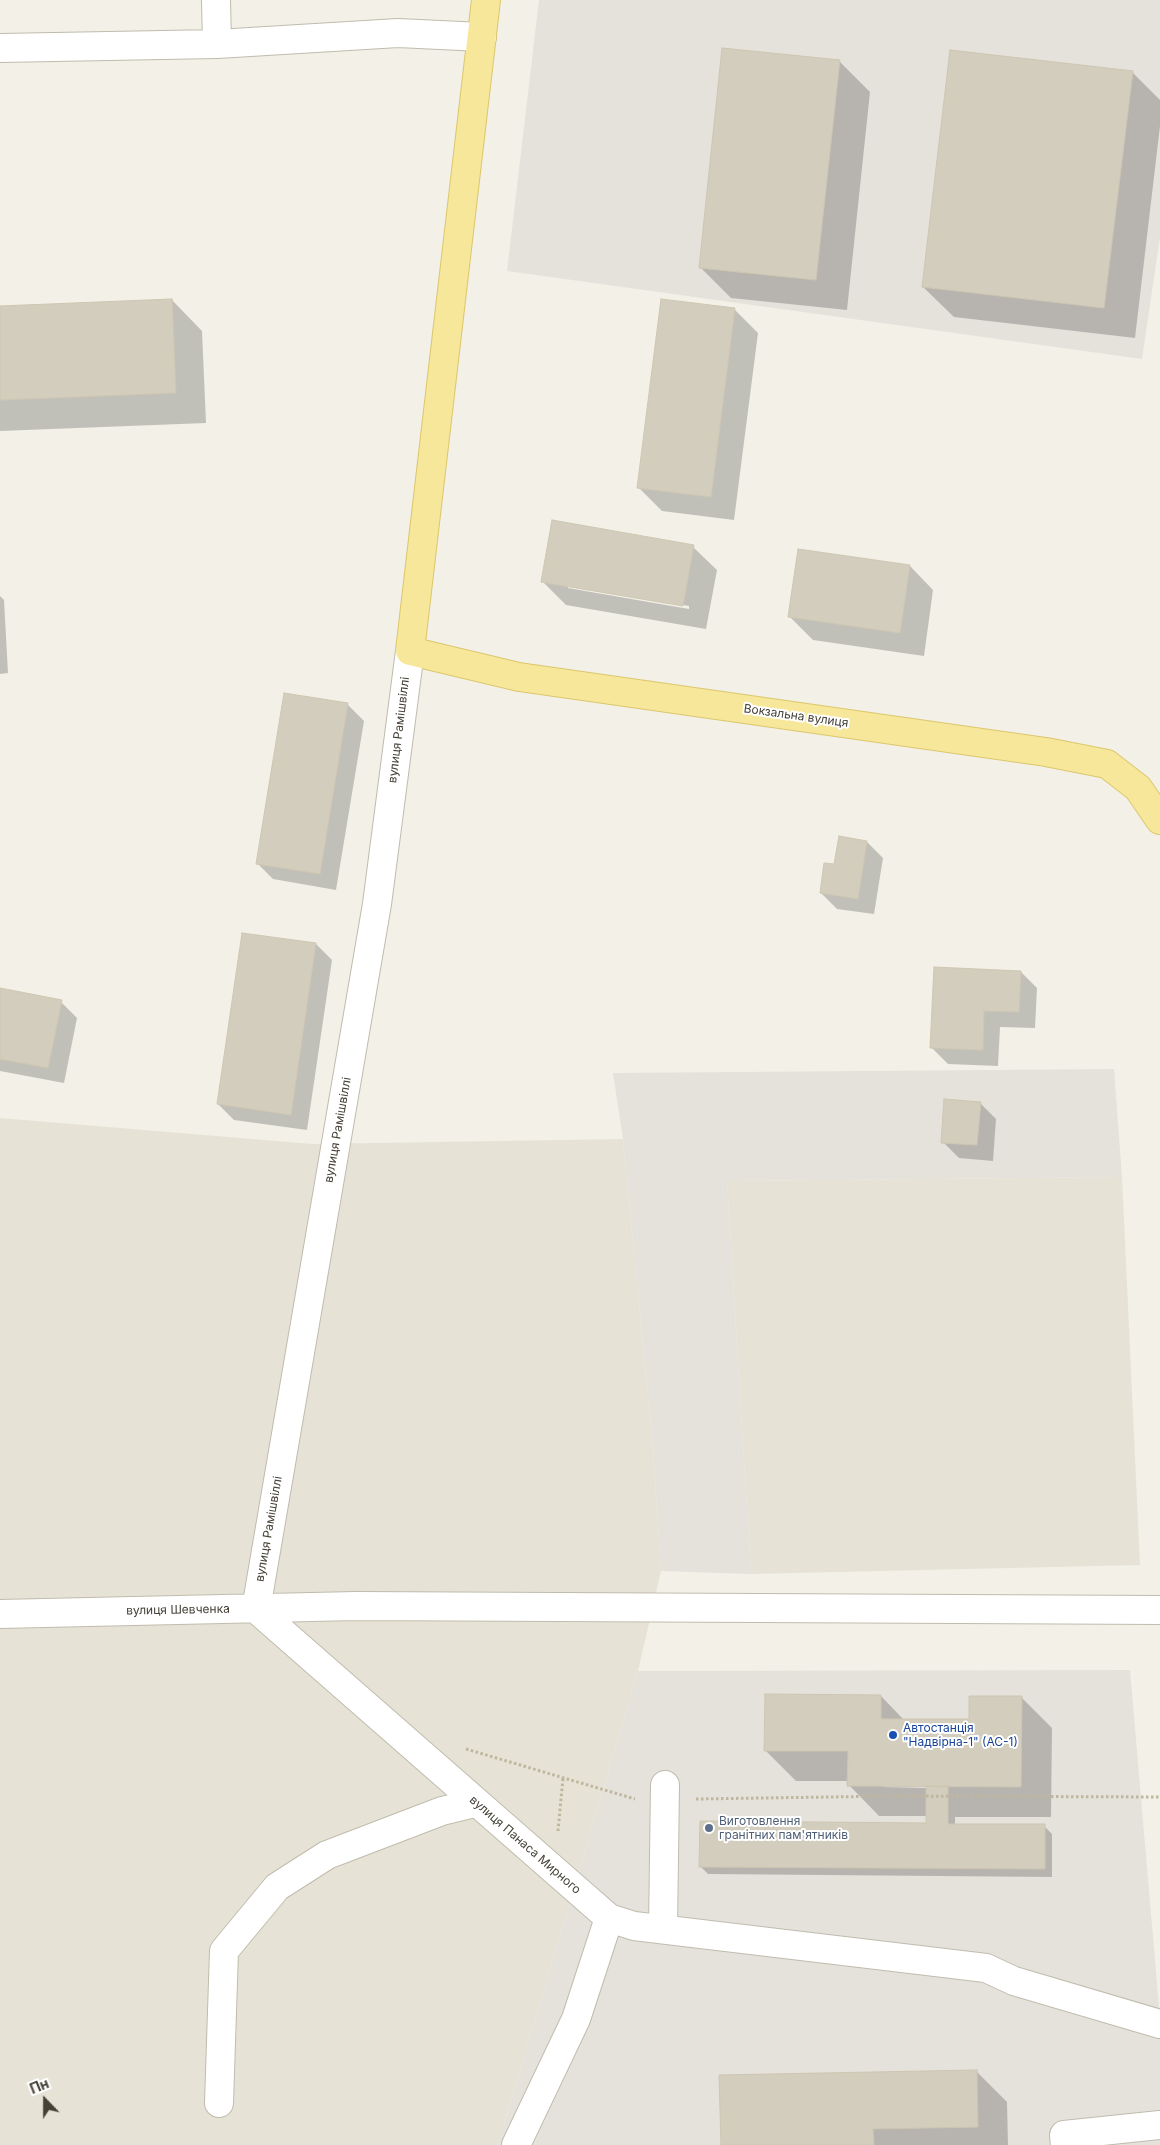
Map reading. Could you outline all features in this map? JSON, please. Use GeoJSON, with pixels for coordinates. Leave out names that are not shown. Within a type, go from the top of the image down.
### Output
{"type":"FeatureCollection","features":[{"type":"Feature","properties":{"kind":"main road"},"geometry":{"type":"LineString","coordinates":[[410,650],[486,0]]}},
{"type":"Feature","properties":{"kind":"main road","name":"Вокзальна вулиця"},"geometry":{"type":"LineString","coordinates":[[410,650],[519,677],[1046,752],[1107,764],[1138,788],[1160,820]]}},
{"type":"Feature","properties":{"kind":"street"},"geometry":{"type":"LineString","coordinates":[[216,0],[217,44]]}},
{"type":"Feature","properties":{"kind":"street"},"geometry":{"type":"LineString","coordinates":[[0,48],[217,44],[398,33],[482,37]]}},
{"type":"Feature","properties":{"kind":"street","name":"вулиця Рамішвіллі"},"geometry":{"type":"LineString","coordinates":[[256,1609],[377,904],[410,650]]}},
{"type":"Feature","properties":{"kind":"street","name":"вулиця Шевченка"},"geometry":{"type":"LineString","coordinates":[[0,1614],[356,1606],[1160,1610]]}},
{"type":"Feature","properties":{"kind":"street","name":"вулиця Панаса Мирного"},"geometry":{"type":"LineString","coordinates":[[256,1609],[475,1803],[609,1918]]}},
{"type":"Feature","properties":{"kind":"street"},"geometry":{"type":"LineString","coordinates":[[663,1929],[665,1792]]}},
{"type":"Feature","properties":{"kind":"street"},"geometry":{"type":"LineString","coordinates":[[219,2104],[224,1951],[277,1887],[327,1855],[442,1811],[475,1803]]}},
{"type":"Feature","properties":{"kind":"street"},"geometry":{"type":"LineString","coordinates":[[516,2145],[576,2018],[609,1918],[634,1926],[986,1968],[1014,1981],[1160,2024]]}},
{"type":"Feature","properties":{"kind":"street"},"geometry":{"type":"LineString","coordinates":[[1065,2145],[1064,2135],[1160,2125]]}},
{"type":"Feature","properties":{"kind":"path"},"geometry":{"type":"LineString","coordinates":[[465,1748],[639,1800],[665,1792],[897,1796],[1160,1797]]}},
{"type":"Feature","properties":{"kind":"path"},"geometry":{"type":"LineString","coordinates":[[558,1832],[563,1778]]}},
{"type":"Feature","properties":{"kind":"shaded area"},"geometry":{"type":"Polygon","coordinates":[[[539,0],[1160,0],[1160,237],[1142,359],[507,271],[539,0]]]}},
{"type":"Feature","properties":{"kind":"shaded area"},"geometry":{"type":"Polygon","coordinates":[[[1114,1069],[1122,1177],[727,1181],[751,1574],[661,1571],[653,1447],[623,1139],[613,1073],[1114,1069]]]}},
{"type":"Feature","properties":{"kind":"shaded area"},"geometry":{"type":"Polygon","coordinates":[[[0,1118],[313,1144],[623,1139],[653,1447],[661,1571],[638,1671],[498,2145],[0,2145],[0,1118]]]}},
{"type":"Feature","properties":{"kind":"shaded area"},"geometry":{"type":"Polygon","coordinates":[[[1122,1177],[1140,1565],[751,1574],[727,1181],[1122,1177]]]}},
{"type":"Feature","properties":{"kind":"shaded area"},"geometry":{"type":"Polygon","coordinates":[[[1130,1670],[1160,2018],[1160,2145],[498,2145],[638,1671],[1130,1670]]]}},
{"type":"Feature","properties":{"kind":"building"},"geometry":{"type":"Polygon","coordinates":[[[722,48],[840,60],[816,280],[699,268],[722,48]]]}},
{"type":"Feature","properties":{"kind":"building"},"geometry":{"type":"Polygon","coordinates":[[[950,50],[1133,71],[1104,308],[922,287],[950,50]]]}},
{"type":"Feature","properties":{"kind":"building"},"geometry":{"type":"Polygon","coordinates":[[[172,299],[176,393],[0,400],[0,306],[172,299]]]}},
{"type":"Feature","properties":{"kind":"building"},"geometry":{"type":"Polygon","coordinates":[[[661,299],[735,308],[711,497],[637,488],[661,299]]]}},
{"type":"Feature","properties":{"kind":"building"},"geometry":{"type":"Polygon","coordinates":[[[552,520],[694,545],[683,606],[541,582],[552,520]]]}},
{"type":"Feature","properties":{"kind":"building"},"geometry":{"type":"Polygon","coordinates":[[[798,549],[910,565],[900,633],[788,617],[798,549]]]}},
{"type":"Feature","properties":{"kind":"building"},"geometry":{"type":"Polygon","coordinates":[[[284,693],[348,703],[320,874],[256,864],[284,693]]]}},
{"type":"Feature","properties":{"kind":"building"},"geometry":{"type":"Polygon","coordinates":[[[839,836],[867,841],[858,899],[820,893],[824,863],[834,864],[839,836]]]}},
{"type":"Feature","properties":{"kind":"building"},"geometry":{"type":"Polygon","coordinates":[[[242,933],[316,943],[291,1115],[217,1104],[242,933]]]}},
{"type":"Feature","properties":{"kind":"building"},"geometry":{"type":"Polygon","coordinates":[[[934,967],[1021,971],[1019,1012],[984,1011],[983,1050],[930,1048],[934,967]]]}},
{"type":"Feature","properties":{"kind":"building"},"geometry":{"type":"Polygon","coordinates":[[[0,988],[62,1000],[48,1068],[0,1059],[0,988]]]}},
{"type":"Feature","properties":{"kind":"building"},"geometry":{"type":"Polygon","coordinates":[[[944,1099],[981,1102],[977,1145],[941,1143],[944,1099]]]}},
{"type":"Feature","properties":{"kind":"building","name":"Автостанція \"Надвірна-1\" (АС-1)"},"geometry":{"type":"Polygon","coordinates":[[[765,1694],[881,1695],[881,1719],[969,1719],[969,1696],[1022,1696],[1021,1787],[847,1786],[848,1751],[764,1751],[765,1694]]]}},
{"type":"Feature","properties":{"kind":"building"},"geometry":{"type":"Polygon","coordinates":[[[926,1786],[948,1786],[948,1824],[1045,1824],[1045,1869],[699,1867],[700,1821],[926,1823],[926,1786]]]}},
{"type":"Feature","properties":{"kind":"building"},"geometry":{"type":"Polygon","coordinates":[[[977,2070],[978,2127],[873,2129],[874,2145],[721,2145],[719,2075],[977,2070]]]}},
{"type":"Feature","properties":{"kind":"place","name":"Автостанція \"Надвірна-1\" (АС-1)"},"geometry":{"type":"Point","coordinates":[893,1735]}},
{"type":"Feature","properties":{"kind":"place","name":"Виготовлення гранітних пам'ятників"},"geometry":{"type":"Point","coordinates":[709,1828]}}]}
